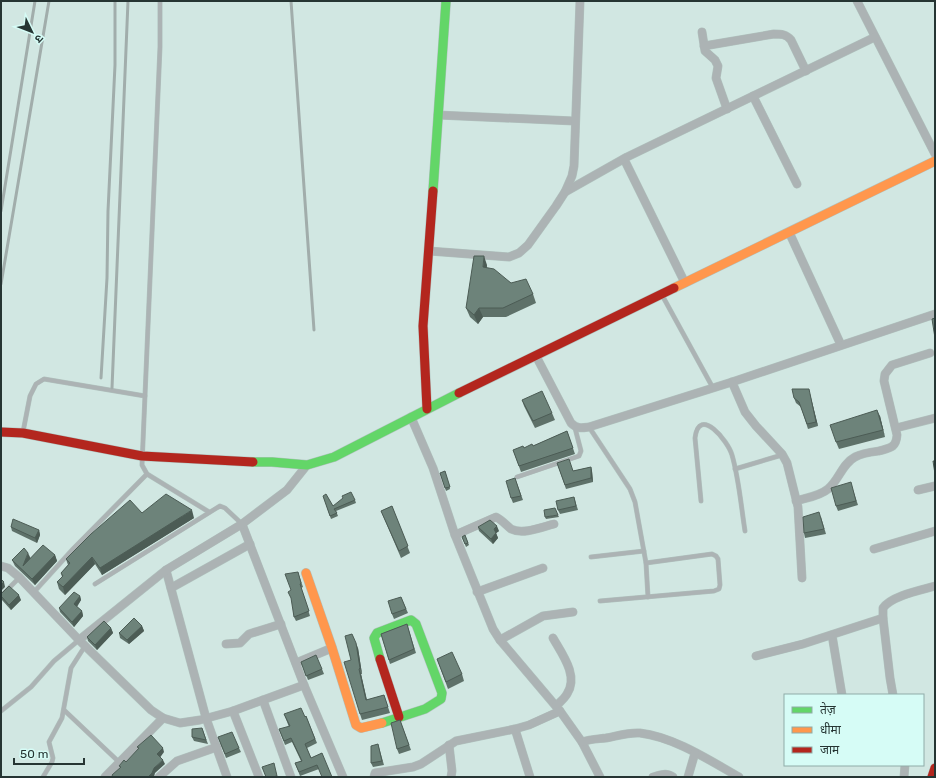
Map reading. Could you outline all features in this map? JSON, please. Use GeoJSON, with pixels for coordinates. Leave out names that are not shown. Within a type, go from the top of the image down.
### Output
{"type":"FeatureCollection","features":[{"type":"Feature","properties":{"kind":"main road"},"geometry":{"type":"LineString","coordinates":[[427,409],[424,326],[446,1]]}},
{"type":"Feature","properties":{"kind":"main road"},"geometry":{"type":"LineString","coordinates":[[1,432],[23,433],[142,456],[237,462],[308,464],[334,457],[427,409],[935,160]]}},
{"type":"Feature","properties":{"kind":"main road"},"geometry":{"type":"LineString","coordinates":[[306,573],[332,648],[356,725],[358,727],[361,728],[422,710],[442,697],[442,693],[416,624],[411,620],[377,632],[374,638],[398,717]]}},
{"type":"Feature","properties":{"kind":"street"},"geometry":{"type":"LineString","coordinates":[[428,251],[509,257],[519,253],[528,244],[565,192],[572,176],[580,1]]}},
{"type":"Feature","properties":{"kind":"street"},"geometry":{"type":"LineString","coordinates":[[857,1],[935,160]]}},
{"type":"Feature","properties":{"kind":"street"},"geometry":{"type":"LineString","coordinates":[[702,32],[707,54],[718,64],[716,78],[727,109]]}},
{"type":"Feature","properties":{"kind":"street"},"geometry":{"type":"LineString","coordinates":[[704,46],[774,34],[782,34],[788,36],[791,40],[806,71]]}},
{"type":"Feature","properties":{"kind":"street"},"geometry":{"type":"LineString","coordinates":[[565,192],[624,159],[875,37]]}},
{"type":"Feature","properties":{"kind":"street"},"geometry":{"type":"LineString","coordinates":[[754,96],[797,184]]}},
{"type":"Feature","properties":{"kind":"street"},"geometry":{"type":"LineString","coordinates":[[438,115],[574,121]]}},
{"type":"Feature","properties":{"kind":"street"},"geometry":{"type":"LineString","coordinates":[[624,159],[684,283]]}},
{"type":"Feature","properties":{"kind":"street"},"geometry":{"type":"LineString","coordinates":[[789,232],[841,345]]}},
{"type":"Feature","properties":{"kind":"street"},"geometry":{"type":"LineString","coordinates":[[536,356],[571,423],[575,427],[580,428],[589,427],[732,382],[935,314]]}},
{"type":"Feature","properties":{"kind":"street"},"geometry":{"type":"LineString","coordinates":[[796,501],[828,490],[835,483],[848,461],[856,456],[893,447],[897,441],[897,435],[884,381],[885,374],[892,365],[930,353]]}},
{"type":"Feature","properties":{"kind":"street"},"geometry":{"type":"LineString","coordinates":[[732,382],[745,412],[782,454],[787,463],[796,501],[802,578]]}},
{"type":"Feature","properties":{"kind":"street"},"geometry":{"type":"LineString","coordinates":[[411,417],[433,468],[455,535],[493,629],[500,640],[558,709],[582,742],[600,777]]}},
{"type":"Feature","properties":{"kind":"street"},"geometry":{"type":"LineString","coordinates":[[896,428],[935,418]]}},
{"type":"Feature","properties":{"kind":"street"},"geometry":{"type":"LineString","coordinates":[[78,640],[166,570],[242,524],[287,490],[308,464]]}},
{"type":"Feature","properties":{"kind":"street"},"geometry":{"type":"LineString","coordinates":[[918,490],[935,486]]}},
{"type":"Feature","properties":{"kind":"street"},"geometry":{"type":"LineString","coordinates":[[455,535],[496,517],[509,527],[518,531],[526,531],[554,524]]}},
{"type":"Feature","properties":{"kind":"street"},"geometry":{"type":"LineString","coordinates":[[242,524],[304,685],[343,777]]}},
{"type":"Feature","properties":{"kind":"street"},"geometry":{"type":"LineString","coordinates":[[874,549],[935,531]]}},
{"type":"Feature","properties":{"kind":"street"},"geometry":{"type":"LineString","coordinates":[[171,588],[250,544]]}},
{"type":"Feature","properties":{"kind":"street"},"geometry":{"type":"LineString","coordinates":[[1,566],[8,568],[19,577],[78,640],[151,710],[163,718],[180,723],[206,718],[233,711],[304,685]]}},
{"type":"Feature","properties":{"kind":"street"},"geometry":{"type":"LineString","coordinates":[[477,592],[543,568]]}},
{"type":"Feature","properties":{"kind":"street"},"geometry":{"type":"LineString","coordinates":[[166,570],[206,718],[227,777]]}},
{"type":"Feature","properties":{"kind":"street"},"geometry":{"type":"LineString","coordinates":[[893,694],[883,608],[890,602],[935,586]]}},
{"type":"Feature","properties":{"kind":"street"},"geometry":{"type":"LineString","coordinates":[[500,640],[543,616],[573,612]]}},
{"type":"Feature","properties":{"kind":"street"},"geometry":{"type":"LineString","coordinates":[[756,656],[803,644],[883,618]]}},
{"type":"Feature","properties":{"kind":"street"},"geometry":{"type":"LineString","coordinates":[[226,644],[240,643],[250,634],[281,624]]}},
{"type":"Feature","properties":{"kind":"street"},"geometry":{"type":"LineString","coordinates":[[832,635],[842,694]]}},
{"type":"Feature","properties":{"kind":"street"},"geometry":{"type":"LineString","coordinates":[[374,777],[375,773],[413,767],[421,764],[449,744],[463,739],[515,730],[529,725],[558,709],[569,691],[570,676],[566,661],[553,638]]}},
{"type":"Feature","properties":{"kind":"street"},"geometry":{"type":"LineString","coordinates":[[296,663],[332,648]]}},
{"type":"Feature","properties":{"kind":"street"},"geometry":{"type":"LineString","coordinates":[[263,700],[291,777]]}},
{"type":"Feature","properties":{"kind":"street"},"geometry":{"type":"LineString","coordinates":[[233,711],[259,777]]}},
{"type":"Feature","properties":{"kind":"street"},"geometry":{"type":"LineString","coordinates":[[105,777],[163,718]]}},
{"type":"Feature","properties":{"kind":"street"},"geometry":{"type":"LineString","coordinates":[[515,730],[530,777]]}},
{"type":"Feature","properties":{"kind":"street"},"geometry":{"type":"LineString","coordinates":[[582,742],[639,733],[671,741],[739,777]]}},
{"type":"Feature","properties":{"kind":"street"},"geometry":{"type":"LineString","coordinates":[[449,744],[452,771],[451,777]]}},
{"type":"Feature","properties":{"kind":"street"},"geometry":{"type":"LineString","coordinates":[[159,777],[178,761],[217,747]]}},
{"type":"Feature","properties":{"kind":"street"},"geometry":{"type":"LineString","coordinates":[[688,777],[695,753]]}},
{"type":"Feature","properties":{"kind":"street"},"geometry":{"type":"LineString","coordinates":[[904,777],[905,766]]}},
{"type":"Feature","properties":{"kind":"street"},"geometry":{"type":"LineString","coordinates":[[653,777],[665,773],[673,777]]}},
{"type":"Feature","properties":{"kind":"lane"},"geometry":{"type":"LineString","coordinates":[[160,1],[160,47],[142,465],[147,474],[209,512]]}},
{"type":"Feature","properties":{"kind":"lane"},"geometry":{"type":"LineString","coordinates":[[661,294],[713,388]]}},
{"type":"Feature","properties":{"kind":"lane"},"geometry":{"type":"LineString","coordinates":[[23,433],[30,396],[36,384],[44,379],[145,396]]}},
{"type":"Feature","properties":{"kind":"lane"},"geometry":{"type":"LineString","coordinates":[[701,501],[694,438],[697,428],[701,424],[705,424],[709,425],[726,442],[732,454],[745,531]]}},
{"type":"Feature","properties":{"kind":"lane"},"geometry":{"type":"LineString","coordinates":[[517,477],[579,456],[582,450],[575,427]]}},
{"type":"Feature","properties":{"kind":"lane"},"geometry":{"type":"LineString","coordinates":[[589,427],[630,489],[635,502],[646,563],[648,597]]}},
{"type":"Feature","properties":{"kind":"lane"},"geometry":{"type":"LineString","coordinates":[[735,469],[782,454]]}},
{"type":"Feature","properties":{"kind":"lane"},"geometry":{"type":"LineString","coordinates":[[34,592],[73,549],[147,474]]}},
{"type":"Feature","properties":{"kind":"lane"},"geometry":{"type":"LineString","coordinates":[[95,584],[220,506],[225,508],[242,524]]}},
{"type":"Feature","properties":{"kind":"lane"},"geometry":{"type":"LineString","coordinates":[[591,557],[644,551]]}},
{"type":"Feature","properties":{"kind":"lane"},"geometry":{"type":"LineString","coordinates":[[600,601],[714,592],[720,585],[718,559],[712,554],[646,563]]}},
{"type":"Feature","properties":{"kind":"lane"},"geometry":{"type":"LineString","coordinates":[[1,596],[19,577]]}},
{"type":"Feature","properties":{"kind":"lane"},"geometry":{"type":"LineString","coordinates":[[1,711],[31,687],[54,661],[78,640]]}},
{"type":"Feature","properties":{"kind":"lane"},"geometry":{"type":"LineString","coordinates":[[43,777],[52,762],[53,758],[49,742],[50,738],[59,726],[64,710],[71,668],[85,646]]}},
{"type":"Feature","properties":{"kind":"lane"},"geometry":{"type":"LineString","coordinates":[[64,710],[119,762]]}},
{"type":"Feature","properties":{"kind":"building"},"geometry":{"type":"Polygon","coordinates":[[[474,256],[484,256],[483,267],[494,269],[511,283],[526,279],[533,294],[503,308],[479,308],[474,315],[466,308],[474,256]]]}},
{"type":"Feature","properties":{"kind":"building"},"geometry":{"type":"Polygon","coordinates":[[[935,318],[935,338],[932,319],[935,318]]]}},
{"type":"Feature","properties":{"kind":"building"},"geometry":{"type":"Polygon","coordinates":[[[792,389],[809,389],[816,422],[807,424],[799,402],[794,398],[792,389]]]}},
{"type":"Feature","properties":{"kind":"building"},"geometry":{"type":"Polygon","coordinates":[[[542,391],[552,413],[533,421],[522,400],[542,391]]]}},
{"type":"Feature","properties":{"kind":"building"},"geometry":{"type":"Polygon","coordinates":[[[877,410],[883,430],[836,442],[830,425],[877,410]]]}},
{"type":"Feature","properties":{"kind":"building"},"geometry":{"type":"Polygon","coordinates":[[[567,431],[573,448],[519,466],[513,450],[523,446],[524,448],[532,444],[533,446],[567,431]]]}},
{"type":"Feature","properties":{"kind":"building"},"geometry":{"type":"Polygon","coordinates":[[[569,459],[573,471],[591,467],[591,478],[565,485],[557,463],[569,459]]]}},
{"type":"Feature","properties":{"kind":"building"},"geometry":{"type":"Polygon","coordinates":[[[933,461],[935,461],[935,474],[933,461]]]}},
{"type":"Feature","properties":{"kind":"building"},"geometry":{"type":"Polygon","coordinates":[[[445,471],[450,487],[445,488],[440,473],[445,471]]]}},
{"type":"Feature","properties":{"kind":"building"},"geometry":{"type":"Polygon","coordinates":[[[515,478],[521,496],[511,498],[506,481],[515,478]]]}},
{"type":"Feature","properties":{"kind":"building"},"geometry":{"type":"Polygon","coordinates":[[[851,482],[856,501],[836,506],[831,488],[851,482]]]}},
{"type":"Feature","properties":{"kind":"building"},"geometry":{"type":"Polygon","coordinates":[[[351,492],[355,500],[334,509],[337,513],[330,516],[323,496],[326,494],[333,506],[343,498],[342,496],[351,492]]]}},
{"type":"Feature","properties":{"kind":"building"},"geometry":{"type":"Polygon","coordinates":[[[166,494],[192,510],[100,568],[92,557],[63,587],[57,582],[63,576],[61,573],[70,563],[66,559],[91,534],[130,500],[142,513],[166,494]]]}},
{"type":"Feature","properties":{"kind":"building"},"geometry":{"type":"Polygon","coordinates":[[[574,497],[576,506],[558,510],[556,501],[574,497]]]}},
{"type":"Feature","properties":{"kind":"building"},"geometry":{"type":"Polygon","coordinates":[[[392,506],[408,546],[399,551],[381,511],[392,506]]]}},
{"type":"Feature","properties":{"kind":"building"},"geometry":{"type":"Polygon","coordinates":[[[555,508],[558,515],[545,517],[544,510],[555,508]]]}},
{"type":"Feature","properties":{"kind":"building"},"geometry":{"type":"Polygon","coordinates":[[[819,512],[824,529],[804,533],[803,517],[819,512]]]}},
{"type":"Feature","properties":{"kind":"building"},"geometry":{"type":"Polygon","coordinates":[[[13,519],[39,530],[35,538],[11,527],[13,519]]]}},
{"type":"Feature","properties":{"kind":"building"},"geometry":{"type":"Polygon","coordinates":[[[490,520],[497,526],[494,529],[496,533],[491,539],[478,527],[490,520]]]}},
{"type":"Feature","properties":{"kind":"building"},"geometry":{"type":"Polygon","coordinates":[[[465,535],[468,543],[465,544],[462,537],[465,535]]]}},
{"type":"Feature","properties":{"kind":"building"},"geometry":{"type":"Polygon","coordinates":[[[43,545],[55,555],[32,579],[12,560],[24,548],[28,553],[23,566],[43,545]]]}},
{"type":"Feature","properties":{"kind":"building"},"geometry":{"type":"Polygon","coordinates":[[[298,572],[300,584],[309,611],[294,617],[291,598],[288,592],[291,590],[285,574],[298,572]]]}},
{"type":"Feature","properties":{"kind":"building"},"geometry":{"type":"Polygon","coordinates":[[[9,586],[19,595],[9,605],[1,594],[9,586]]]}},
{"type":"Feature","properties":{"kind":"building"},"geometry":{"type":"Polygon","coordinates":[[[74,592],[80,596],[74,604],[82,611],[72,622],[59,608],[74,592]]]}},
{"type":"Feature","properties":{"kind":"building"},"geometry":{"type":"Polygon","coordinates":[[[401,597],[406,609],[392,614],[388,601],[401,597]]]}},
{"type":"Feature","properties":{"kind":"building"},"geometry":{"type":"Polygon","coordinates":[[[134,618],[142,626],[127,640],[119,633],[134,618]]]}},
{"type":"Feature","properties":{"kind":"building"},"geometry":{"type":"Polygon","coordinates":[[[104,621],[111,628],[95,645],[87,637],[104,621]]]}},
{"type":"Feature","properties":{"kind":"building"},"geometry":{"type":"Polygon","coordinates":[[[407,624],[414,649],[389,660],[381,634],[407,624]]]}},
{"type":"Feature","properties":{"kind":"building"},"geometry":{"type":"Polygon","coordinates":[[[352,634],[356,643],[359,669],[366,700],[384,695],[388,707],[360,714],[344,662],[351,660],[345,636],[352,634]]]}},
{"type":"Feature","properties":{"kind":"building"},"geometry":{"type":"Polygon","coordinates":[[[452,652],[462,674],[446,682],[437,659],[452,652]]]}},
{"type":"Feature","properties":{"kind":"building"},"geometry":{"type":"Polygon","coordinates":[[[316,655],[322,669],[306,676],[301,662],[316,655]]]}},
{"type":"Feature","properties":{"kind":"building"},"geometry":{"type":"Polygon","coordinates":[[[301,708],[305,717],[306,716],[315,739],[305,744],[311,758],[322,753],[332,777],[322,777],[317,765],[299,772],[295,763],[302,761],[291,738],[284,741],[279,729],[290,726],[284,714],[301,708]]]}},
{"type":"Feature","properties":{"kind":"building"},"geometry":{"type":"Polygon","coordinates":[[[400,720],[409,745],[397,749],[391,723],[400,720]]]}},
{"type":"Feature","properties":{"kind":"building"},"geometry":{"type":"Polygon","coordinates":[[[202,728],[206,740],[192,737],[192,729],[202,728]]]}},
{"type":"Feature","properties":{"kind":"building"},"geometry":{"type":"Polygon","coordinates":[[[232,732],[239,748],[225,754],[218,737],[232,732]]]}},
{"type":"Feature","properties":{"kind":"building"},"geometry":{"type":"Polygon","coordinates":[[[151,735],[163,748],[157,754],[163,760],[154,768],[152,773],[148,777],[113,777],[112,775],[121,767],[119,766],[124,760],[126,762],[139,748],[137,747],[151,735]]]}},
{"type":"Feature","properties":{"kind":"building"},"geometry":{"type":"Polygon","coordinates":[[[378,744],[382,761],[371,763],[371,746],[378,744]]]}},
{"type":"Feature","properties":{"kind":"building"},"geometry":{"type":"Polygon","coordinates":[[[274,763],[277,776],[266,777],[262,767],[274,763]]]}},
{"type":"Feature","properties":{"kind":"railway"},"geometry":{"type":"LineString","coordinates":[[1,211],[35,1]]}},
{"type":"Feature","properties":{"kind":"railway"},"geometry":{"type":"LineString","coordinates":[[1,284],[49,1]]}},
{"type":"Feature","properties":{"kind":"railway"},"geometry":{"type":"LineString","coordinates":[[101,378],[107,278],[108,211],[115,65],[115,1]]}},
{"type":"Feature","properties":{"kind":"railway"},"geometry":{"type":"LineString","coordinates":[[112,388],[128,1]]}},
{"type":"Feature","properties":{"kind":"railway"},"geometry":{"type":"LineString","coordinates":[[291,1],[314,330]]}},
{"type":"Feature","properties":{"kind":"traffic: fast"},"geometry":{"type":"LineString","coordinates":[[433,191],[446,1]]}},
{"type":"Feature","properties":{"kind":"traffic: fast"},"geometry":{"type":"LineString","coordinates":[[253,462],[307,465],[334,457],[459,393]]}},
{"type":"Feature","properties":{"kind":"traffic: fast"},"geometry":{"type":"LineString","coordinates":[[380,659],[374,638],[377,633],[411,620],[416,624],[442,693],[441,699],[425,709],[382,723]]}},
{"type":"Feature","properties":{"kind":"traffic: slow"},"geometry":{"type":"LineString","coordinates":[[674,288],[935,161]]}},
{"type":"Feature","properties":{"kind":"traffic: slow"},"geometry":{"type":"LineString","coordinates":[[306,573],[332,648],[356,725],[361,728],[382,723]]}},
{"type":"Feature","properties":{"kind":"traffic: jam"},"geometry":{"type":"LineString","coordinates":[[427,409],[423,326],[433,191]]}},
{"type":"Feature","properties":{"kind":"traffic: jam"},"geometry":{"type":"LineString","coordinates":[[459,393],[674,288]]}},
{"type":"Feature","properties":{"kind":"traffic: jam"},"geometry":{"type":"LineString","coordinates":[[1,432],[23,433],[142,456],[253,462]]}},
{"type":"Feature","properties":{"kind":"traffic: jam"},"geometry":{"type":"LineString","coordinates":[[380,659],[399,717]]}},
{"type":"Feature","properties":{"kind":"traffic: jam"},"geometry":{"type":"LineString","coordinates":[[932,777],[935,768]]}}]}
